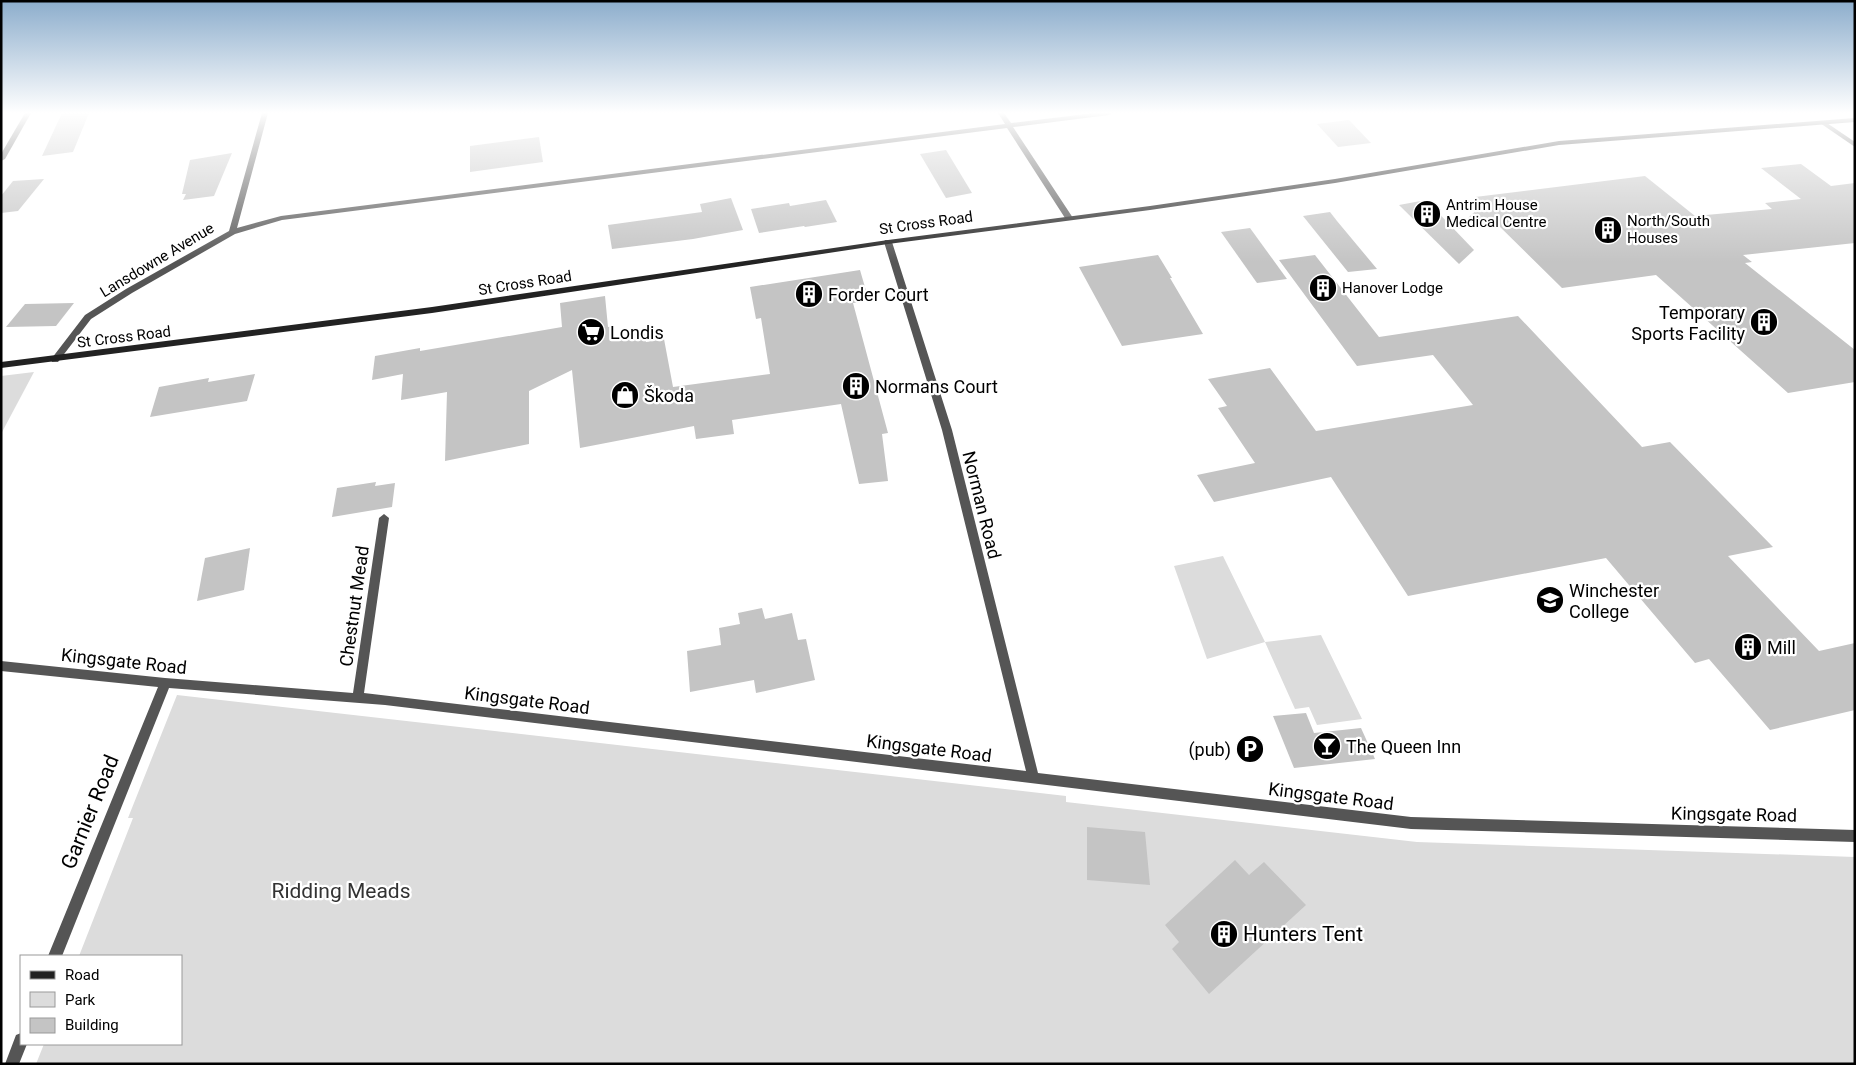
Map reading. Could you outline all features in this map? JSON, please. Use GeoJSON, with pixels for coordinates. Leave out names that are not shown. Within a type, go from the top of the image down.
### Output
{"type":"FeatureCollection","features":[{"type":"Feature","properties":{"kind":"main road","name":"St Cross Road"},"geometry":{"type":"LineString","coordinates":[[1,365],[55,360],[432,310],[888,242],[1335,180],[1440,163]]}},
{"type":"Feature","properties":{"kind":"street","name":"Lansdowne Avenue"},"geometry":{"type":"LineString","coordinates":[[55,360],[88,317],[232,232],[251,163]]}},
{"type":"Feature","properties":{"kind":"street"},"geometry":{"type":"LineString","coordinates":[[232,232],[281,218],[713,163]]}},
{"type":"Feature","properties":{"kind":"street"},"geometry":{"type":"LineString","coordinates":[[1033,163],[1069,218]]}},
{"type":"Feature","properties":{"kind":"street","name":"Norman Road"},"geometry":{"type":"LineString","coordinates":[[888,242],[947,430],[1034,778]]}},
{"type":"Feature","properties":{"kind":"street","name":"Chestnut Mead"},"geometry":{"type":"LineString","coordinates":[[358,698],[384,518]]}},
{"type":"Feature","properties":{"kind":"street","name":"Kingsgate Road"},"geometry":{"type":"LineString","coordinates":[[1,666],[165,683],[358,698],[1411,823],[1855,836]]}},
{"type":"Feature","properties":{"kind":"street","name":"Garnier Road"},"geometry":{"type":"LineString","coordinates":[[55,955],[165,683]]}},
{"type":"Feature","properties":{"kind":"street"},"geometry":{"type":"LineString","coordinates":[[12,1064],[20,1043]]}},
{"type":"Feature","properties":{"kind":"green space"},"geometry":{"type":"Polygon","coordinates":[[[34,372],[1,434],[1,376],[34,372]]]}},
{"type":"Feature","properties":{"kind":"green space"},"geometry":{"type":"Polygon","coordinates":[[[1223,556],[1265,642],[1207,659],[1174,566],[1223,556]]]}},
{"type":"Feature","properties":{"kind":"green space"},"geometry":{"type":"Polygon","coordinates":[[[1321,635],[1362,719],[1317,725],[1309,707],[1295,709],[1265,642],[1321,635]]]}},
{"type":"Feature","properties":{"kind":"green space","name":"Ridding Meads"},"geometry":{"type":"Polygon","coordinates":[[[177,695],[1066,796],[1066,802],[1417,842],[1855,857],[1855,1064],[36,1064],[44,1045],[182,1045],[182,955],[79,955],[133,818],[128,818],[177,695]]]}},
{"type":"Feature","properties":{"kind":"building"},"geometry":{"type":"Polygon","coordinates":[[[189,163],[228,163],[214,196],[183,200],[186,194],[182,194],[189,163]]]}},
{"type":"Feature","properties":{"kind":"building"},"geometry":{"type":"Polygon","coordinates":[[[470,163],[538,163],[470,172],[470,163]]]}},
{"type":"Feature","properties":{"kind":"building"},"geometry":{"type":"Polygon","coordinates":[[[925,163],[954,163],[972,193],[946,198],[925,163]]]}},
{"type":"Feature","properties":{"kind":"building"},"geometry":{"type":"Polygon","coordinates":[[[1801,164],[1831,186],[1855,183],[1855,243],[1743,255],[1752,262],[1745,263],[1855,350],[1855,382],[1788,393],[1656,275],[1562,288],[1495,222],[1456,229],[1482,205],[1475,197],[1645,176],[1695,216],[1772,209],[1765,203],[1801,199],[1761,168],[1801,164]]]}},
{"type":"Feature","properties":{"kind":"building"},"geometry":{"type":"Polygon","coordinates":[[[44,179],[18,211],[1,213],[1,196],[13,181],[44,179]]]}},
{"type":"Feature","properties":{"kind":"building"},"geometry":{"type":"Polygon","coordinates":[[[731,198],[743,230],[693,239],[612,249],[608,225],[702,212],[700,204],[731,198]]]}},
{"type":"Feature","properties":{"kind":"building"},"geometry":{"type":"Polygon","coordinates":[[[826,200],[837,222],[759,233],[751,209],[789,203],[790,206],[826,200]]]}},
{"type":"Feature","properties":{"kind":"building"},"geometry":{"type":"Polygon","coordinates":[[[1426,200],[1474,250],[1459,264],[1399,205],[1426,200]]]}},
{"type":"Feature","properties":{"kind":"building"},"geometry":{"type":"Polygon","coordinates":[[[1330,212],[1377,269],[1348,272],[1303,216],[1330,212]]]}},
{"type":"Feature","properties":{"kind":"building"},"geometry":{"type":"Polygon","coordinates":[[[1250,228],[1287,279],[1257,283],[1221,232],[1250,228]]]}},
{"type":"Feature","properties":{"kind":"building"},"geometry":{"type":"Polygon","coordinates":[[[1158,255],[1203,334],[1122,346],[1079,267],[1158,255]]]}},
{"type":"Feature","properties":{"kind":"building"},"geometry":{"type":"Polygon","coordinates":[[[1315,255],[1379,337],[1518,316],[1642,447],[1670,442],[1773,547],[1728,556],[1819,651],[1855,643],[1855,710],[1770,730],[1709,659],[1695,663],[1606,558],[1408,596],[1331,477],[1214,502],[1197,475],[1255,463],[1218,408],[1227,406],[1208,379],[1270,368],[1316,431],[1473,405],[1433,355],[1357,366],[1279,260],[1315,255]]]}},
{"type":"Feature","properties":{"kind":"building"},"geometry":{"type":"Polygon","coordinates":[[[860,270],[869,301],[853,303],[888,433],[882,434],[888,481],[859,484],[841,404],[732,420],[734,434],[696,439],[694,426],[580,448],[572,370],[529,391],[529,444],[445,461],[447,392],[401,400],[403,374],[372,380],[375,356],[420,348],[420,351],[562,327],[560,303],[605,296],[608,327],[614,326],[615,339],[645,334],[646,342],[664,339],[673,387],[770,374],[761,318],[756,319],[750,287],[860,270]]]}},
{"type":"Feature","properties":{"kind":"building"},"geometry":{"type":"Polygon","coordinates":[[[74,303],[56,326],[6,327],[25,304],[74,303]]]}},
{"type":"Feature","properties":{"kind":"building"},"geometry":{"type":"Polygon","coordinates":[[[255,374],[247,401],[150,417],[159,387],[209,378],[208,382],[255,374]]]}},
{"type":"Feature","properties":{"kind":"building"},"geometry":{"type":"Polygon","coordinates":[[[376,482],[375,486],[395,483],[392,507],[332,517],[337,488],[376,482]]]}},
{"type":"Feature","properties":{"kind":"building"},"geometry":{"type":"Polygon","coordinates":[[[250,548],[244,590],[197,601],[205,558],[250,548]]]}},
{"type":"Feature","properties":{"kind":"building"},"geometry":{"type":"Polygon","coordinates":[[[762,608],[765,619],[792,613],[798,640],[806,639],[815,680],[756,693],[754,680],[690,692],[687,651],[721,645],[719,628],[740,624],[738,613],[762,608]]]}},
{"type":"Feature","properties":{"kind":"building","name":"The Queen Inn"},"geometry":{"type":"Polygon","coordinates":[[[1306,713],[1314,733],[1361,728],[1375,759],[1294,768],[1273,716],[1306,713]]]}},
{"type":"Feature","properties":{"kind":"building"},"geometry":{"type":"Polygon","coordinates":[[[1087,827],[1145,832],[1150,885],[1087,880],[1087,827]]]}},
{"type":"Feature","properties":{"kind":"building","name":"Hunters Tent"},"geometry":{"type":"Polygon","coordinates":[[[1235,860],[1249,875],[1264,862],[1306,905],[1209,994],[1172,949],[1179,942],[1165,925],[1235,860]]]}},
{"type":"Feature","properties":{"kind":"place","name":"Antrim House Medical Centre"},"geometry":{"type":"Point","coordinates":[1427,214]}},
{"type":"Feature","properties":{"kind":"place","name":"North/South Houses"},"geometry":{"type":"Point","coordinates":[1608,230]}},
{"type":"Feature","properties":{"kind":"place","name":"Hanover Lodge"},"geometry":{"type":"Point","coordinates":[1323,288]}},
{"type":"Feature","properties":{"kind":"place","name":"Forder Court"},"geometry":{"type":"Point","coordinates":[809,294]}},
{"type":"Feature","properties":{"kind":"place","name":"Temporary Sports Facility"},"geometry":{"type":"Point","coordinates":[1764,322]}},
{"type":"Feature","properties":{"kind":"place","name":"Londis"},"geometry":{"type":"Point","coordinates":[591,332]}},
{"type":"Feature","properties":{"kind":"place","name":"Normans Court"},"geometry":{"type":"Point","coordinates":[856,386]}},
{"type":"Feature","properties":{"kind":"place","name":"Škoda"},"geometry":{"type":"Point","coordinates":[625,395]}},
{"type":"Feature","properties":{"kind":"place","name":"Winchester College"},"geometry":{"type":"Point","coordinates":[1550,600]}},
{"type":"Feature","properties":{"kind":"place","name":"Mill"},"geometry":{"type":"Point","coordinates":[1748,647]}},
{"type":"Feature","properties":{"kind":"place","name":"The Queen Inn"},"geometry":{"type":"Point","coordinates":[1327,746]}},
{"type":"Feature","properties":{"kind":"place","name":"(pub)"},"geometry":{"type":"Point","coordinates":[1250,749]}},
{"type":"Feature","properties":{"kind":"place","name":"Hunters Tent"},"geometry":{"type":"Point","coordinates":[1224,934]}}]}
